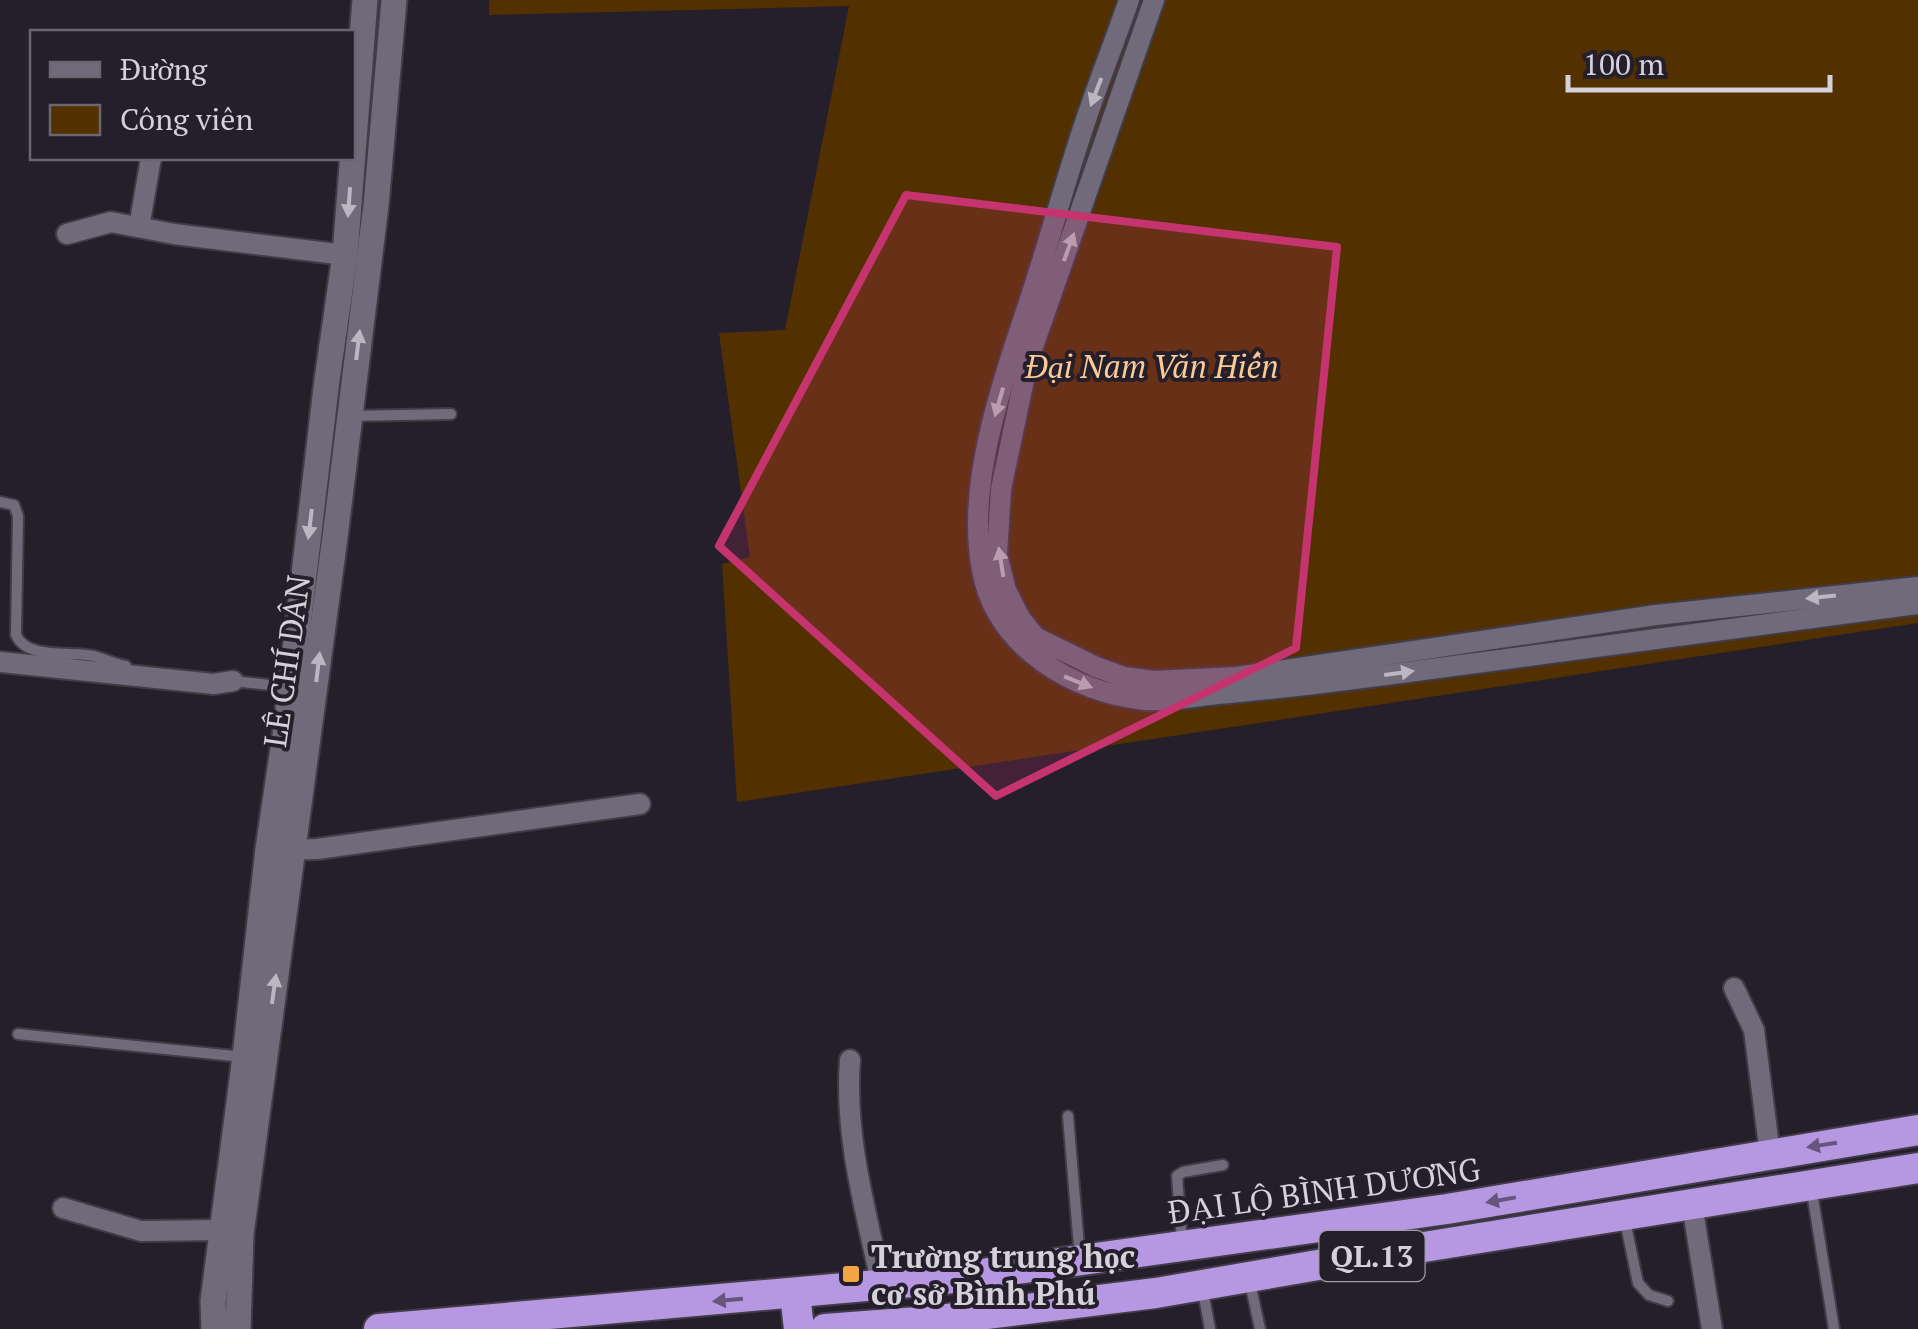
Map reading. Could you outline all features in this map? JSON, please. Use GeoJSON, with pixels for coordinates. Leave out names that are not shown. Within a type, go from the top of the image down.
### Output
{"type":"FeatureCollection","features":[{"type":"Feature","properties":{"kind":"highway","name":"ĐẠI LỘ BÌNH DƯƠNG"},"geometry":{"type":"LineString","coordinates":[[378,1329],[882,1286],[1447,1209],[1918,1130]]}},
{"type":"Feature","properties":{"kind":"highway","name":"QL.13"},"geometry":{"type":"LineString","coordinates":[[825,1329],[931,1322],[1156,1294],[1918,1168]]}},
{"type":"Feature","properties":{"kind":"highway"},"geometry":{"type":"LineString","coordinates":[[795,1294],[798,1329]]}},
{"type":"Feature","properties":{"kind":"main road","name":"LÊ CHÍ DÂN"},"geometry":{"type":"LineString","coordinates":[[355,128],[365,0]]}},
{"type":"Feature","properties":{"kind":"main road","name":"LÊ CHÍ DÂN"},"geometry":{"type":"LineString","coordinates":[[214,1329],[213,1301],[245,1057],[350,416],[376,205],[394,0]]}},
{"type":"Feature","properties":{"kind":"main road","name":"LÊ CHÍ DÂN"},"geometry":{"type":"LineString","coordinates":[[238,1329],[241,1234],[281,850],[291,687],[345,255],[352,160]]}},
{"type":"Feature","properties":{"kind":"street"},"geometry":{"type":"LineString","coordinates":[[1129,0],[1089,109],[983,462],[978,527],[982,570],[990,598],[1006,628],[1031,653],[1056,672],[1090,687],[1149,700],[1312,684],[1918,604]]}},
{"type":"Feature","properties":{"kind":"street"},"geometry":{"type":"LineString","coordinates":[[1154,0],[1028,361],[1002,489],[997,555],[1006,590],[1035,637],[1096,666],[1154,682],[1221,678],[1656,615],[1918,587]]}},
{"type":"Feature","properties":{"kind":"street"},"geometry":{"type":"LineString","coordinates":[[139,227],[151,160]]}},
{"type":"Feature","properties":{"kind":"street"},"geometry":{"type":"LineString","coordinates":[[67,234],[111,222],[174,234],[345,255]]}},
{"type":"Feature","properties":{"kind":"street"},"geometry":{"type":"LineString","coordinates":[[0,662],[214,684],[232,680]]}},
{"type":"Feature","properties":{"kind":"street"},"geometry":{"type":"LineString","coordinates":[[281,850],[432,835],[640,804]]}},
{"type":"Feature","properties":{"kind":"street"},"geometry":{"type":"LineString","coordinates":[[1734,988],[1754,1030],[1770,1154]]}},
{"type":"Feature","properties":{"kind":"street"},"geometry":{"type":"LineString","coordinates":[[850,1060],[847,1095],[855,1160],[882,1286]]}},
{"type":"Feature","properties":{"kind":"street"},"geometry":{"type":"LineString","coordinates":[[1692,1204],[1712,1329]]}},
{"type":"Feature","properties":{"kind":"street"},"geometry":{"type":"LineString","coordinates":[[63,1208],[131,1229],[222,1230]]}},
{"type":"Feature","properties":{"kind":"lane"},"geometry":{"type":"LineString","coordinates":[[350,416],[451,414]]}},
{"type":"Feature","properties":{"kind":"lane"},"geometry":{"type":"LineString","coordinates":[[0,502],[14,505],[18,516],[16,635],[20,644],[32,650],[92,656],[120,666],[291,687]]}},
{"type":"Feature","properties":{"kind":"lane"},"geometry":{"type":"LineString","coordinates":[[18,1034],[245,1057]]}},
{"type":"Feature","properties":{"kind":"lane"},"geometry":{"type":"LineString","coordinates":[[1068,1116],[1080,1260]]}},
{"type":"Feature","properties":{"kind":"lane"},"geometry":{"type":"LineString","coordinates":[[1182,1245],[1176,1176],[1224,1166]]}},
{"type":"Feature","properties":{"kind":"lane"},"geometry":{"type":"LineString","coordinates":[[1810,1185],[1834,1329]]}},
{"type":"Feature","properties":{"kind":"lane"},"geometry":{"type":"LineString","coordinates":[[1624,1215],[1638,1284],[1649,1295],[1668,1302]]}},
{"type":"Feature","properties":{"kind":"lane"},"geometry":{"type":"LineString","coordinates":[[1248,1278],[1260,1329]]}},
{"type":"Feature","properties":{"kind":"lane"},"geometry":{"type":"LineString","coordinates":[[1202,1286],[1210,1329]]}},
{"type":"Feature","properties":{"kind":"highlighted area"},"geometry":{"type":"Polygon","coordinates":[[[906,195],[1337,247],[1296,648],[996,796],[719,546],[906,195]]]}},
{"type":"Feature","properties":{"kind":"green space","name":"Đại Nam Văn Hiến"},"geometry":{"type":"Polygon","coordinates":[[[489,0],[1918,0],[1918,623],[737,802],[722,564],[750,557],[719,333],[785,330],[849,6],[489,15],[489,0]]]}},
{"type":"Feature","properties":{"kind":"place","name":"Trường trung học cơ sở Bình Phú"},"geometry":{"type":"Point","coordinates":[851,1274]}}]}
